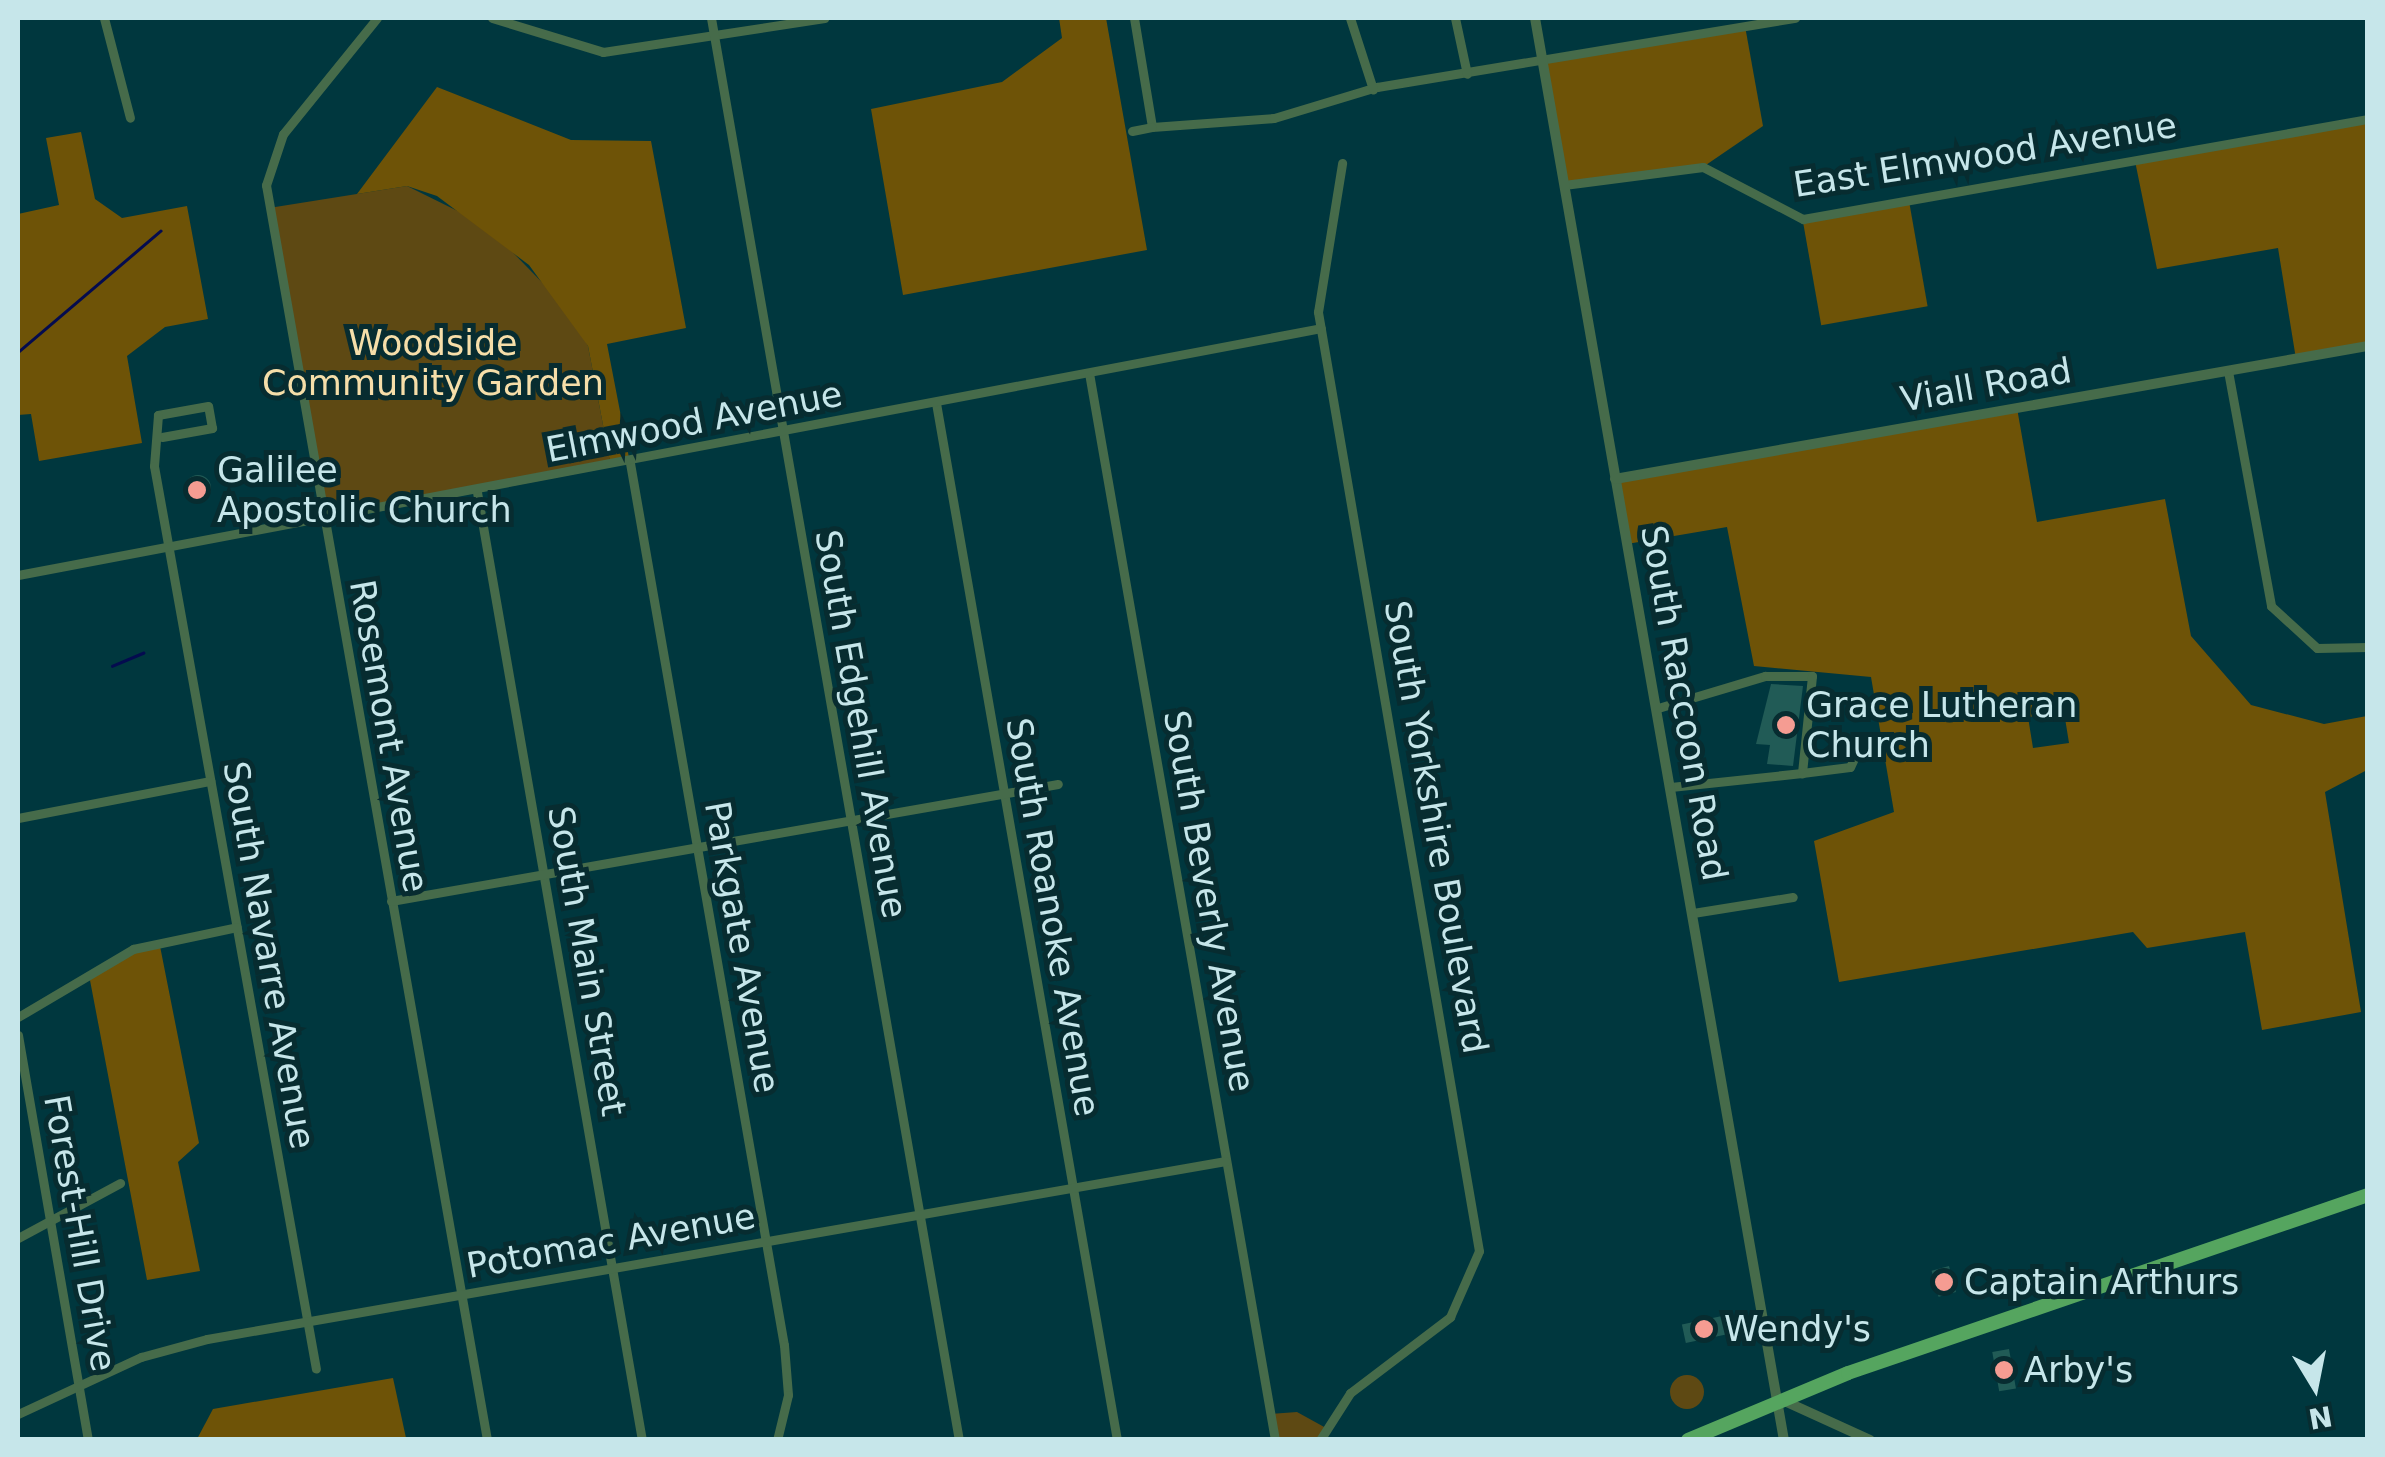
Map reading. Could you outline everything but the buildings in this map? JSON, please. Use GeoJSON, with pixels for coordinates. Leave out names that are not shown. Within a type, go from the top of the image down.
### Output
{"type":"FeatureCollection","features":[{"type":"Feature","properties":{"kind":"main road"},"geometry":{"type":"LineString","coordinates":[[1688,1440],[1779,1398],[2368,1195]]}},
{"type":"Feature","properties":{"kind":"street"},"geometry":{"type":"LineString","coordinates":[[104,18],[130,118]]}},
{"type":"Feature","properties":{"kind":"street","name":"Rosemont Avenue"},"geometry":{"type":"LineString","coordinates":[[377,18],[282,134],[266,178],[487,1440]]}},
{"type":"Feature","properties":{"kind":"street"},"geometry":{"type":"LineString","coordinates":[[492,18],[588,52],[824,18]]}},
{"type":"Feature","properties":{"kind":"street","name":"South Edgehill Avenue"},"geometry":{"type":"LineString","coordinates":[[711,18],[959,1440]]}},
{"type":"Feature","properties":{"kind":"street"},"geometry":{"type":"LineString","coordinates":[[1134,18],[1152,127]]}},
{"type":"Feature","properties":{"kind":"street"},"geometry":{"type":"LineString","coordinates":[[1350,18],[1373,89]]}},
{"type":"Feature","properties":{"kind":"street"},"geometry":{"type":"LineString","coordinates":[[1455,18],[1466,74]]}},
{"type":"Feature","properties":{"kind":"street","name":"South Raccoon Road"},"geometry":{"type":"LineString","coordinates":[[1535,18],[1784,1440]]}},
{"type":"Feature","properties":{"kind":"street"},"geometry":{"type":"LineString","coordinates":[[1132,131],[1274,118],[1373,89],[1796,18]]}},
{"type":"Feature","properties":{"kind":"street","name":"East Elmwood Avenue"},"geometry":{"type":"LineString","coordinates":[[1564,185],[1703,166],[1803,219],[2368,119]]}},
{"type":"Feature","properties":{"kind":"street","name":"South Yorkshire Boulevard"},"geometry":{"type":"LineString","coordinates":[[1320,1440],[1350,1393],[1450,1316],[1478,1251],[1321,328],[1319,262],[1342,163]]}},
{"type":"Feature","properties":{"kind":"street","name":"Elmwood Avenue"},"geometry":{"type":"LineString","coordinates":[[18,575],[324,522],[1321,328]]}},
{"type":"Feature","properties":{"kind":"street","name":"Viall Road"},"geometry":{"type":"LineString","coordinates":[[1615,479],[2368,346]]}},
{"type":"Feature","properties":{"kind":"street"},"geometry":{"type":"LineString","coordinates":[[2228,371],[2272,606],[2305,642],[2354,651],[2368,646]]}},
{"type":"Feature","properties":{"kind":"street","name":"South Beverly Avenue"},"geometry":{"type":"LineString","coordinates":[[1089,373],[1275,1440]]}},
{"type":"Feature","properties":{"kind":"street","name":"South Roanoke Avenue"},"geometry":{"type":"LineString","coordinates":[[936,403],[1117,1440]]}},
{"type":"Feature","properties":{"kind":"street"},"geometry":{"type":"LineString","coordinates":[[208,406],[212,428],[162,437],[158,415],[208,406]]}},
{"type":"Feature","properties":{"kind":"street","name":"South Navarre Avenue"},"geometry":{"type":"LineString","coordinates":[[162,437],[154,466],[316,1368]]}},
{"type":"Feature","properties":{"kind":"street","name":"Parkgate Avenue"},"geometry":{"type":"LineString","coordinates":[[630,463],[788,1376],[776,1440]]}},
{"type":"Feature","properties":{"kind":"street","name":"South Main Street"},"geometry":{"type":"LineString","coordinates":[[476,492],[642,1440]]}},
{"type":"Feature","properties":{"kind":"street"},"geometry":{"type":"LineString","coordinates":[[1658,708],[1765,676],[1812,676],[1802,774]]}},
{"type":"Feature","properties":{"kind":"street"},"geometry":{"type":"LineString","coordinates":[[1671,787],[1850,767],[1857,752],[1877,751]]}},
{"type":"Feature","properties":{"kind":"street"},"geometry":{"type":"LineString","coordinates":[[18,818],[210,781]]}},
{"type":"Feature","properties":{"kind":"street"},"geometry":{"type":"LineString","coordinates":[[391,901],[1058,784]]}},
{"type":"Feature","properties":{"kind":"street"},"geometry":{"type":"LineString","coordinates":[[1693,913],[1793,897]]}},
{"type":"Feature","properties":{"kind":"street"},"geometry":{"type":"LineString","coordinates":[[18,1017],[132,949],[237,927]]}},
{"type":"Feature","properties":{"kind":"street","name":"Forest-Hill Drive"},"geometry":{"type":"LineString","coordinates":[[18,1035],[88,1440]]}},
{"type":"Feature","properties":{"kind":"street","name":"Potomac Avenue"},"geometry":{"type":"LineString","coordinates":[[18,1414],[169,1348],[1226,1161]]}},
{"type":"Feature","properties":{"kind":"street"},"geometry":{"type":"LineString","coordinates":[[18,1238],[50,1216],[120,1183]]}},
{"type":"Feature","properties":{"kind":"street"},"geometry":{"type":"LineString","coordinates":[[1779,1398],[1870,1440]]}},
{"type":"Feature","properties":{"kind":"green space","name":"Woodside Community Garden"},"geometry":{"type":"Polygon","coordinates":[[[407,186],[486,225],[570,311],[588,346],[611,467],[323,522],[269,208],[407,186]]]}},
{"type":"Feature","properties":{"kind":"green space"},"geometry":{"type":"Polygon","coordinates":[[[1687,1375],[1699,1380],[1704,1392],[1699,1404],[1687,1409],[1675,1404],[1670,1392],[1675,1380],[1687,1375]]]}},
{"type":"Feature","properties":{"kind":"green space"},"geometry":{"type":"Polygon","coordinates":[[[1297,1412],[1326,1428],[1320,1439],[1275,1439],[1270,1414],[1297,1412]]]}},
{"type":"Feature","properties":{"kind":"shaded area"},"geometry":{"type":"Polygon","coordinates":[[[1059,18],[1106,18],[1147,250],[903,295],[871,109],[1002,82],[1062,38],[1059,18]]]}},
{"type":"Feature","properties":{"kind":"shaded area"},"geometry":{"type":"Polygon","coordinates":[[[1745,26],[1763,126],[1703,167],[1564,185],[1542,61],[1745,26]]]}},
{"type":"Feature","properties":{"kind":"shaded area"},"geometry":{"type":"Polygon","coordinates":[[[437,87],[571,140],[651,141],[686,328],[607,344],[630,463],[611,467],[588,346],[529,265],[437,196],[407,186],[357,194],[437,87]]]}},
{"type":"Feature","properties":{"kind":"shaded area"},"geometry":{"type":"Polygon","coordinates":[[[2367,119],[2367,346],[2296,359],[2278,248],[2157,269],[2135,161],[2367,119]]]}},
{"type":"Feature","properties":{"kind":"shaded area"},"geometry":{"type":"Polygon","coordinates":[[[81,132],[95,199],[122,218],[187,206],[208,319],[165,327],[127,356],[142,443],[39,461],[31,414],[18,415],[18,214],[59,205],[46,138],[81,132]]]}},
{"type":"Feature","properties":{"kind":"shaded area"},"geometry":{"type":"Polygon","coordinates":[[[1909,201],[1928,306],[1821,325],[1803,220],[1909,201]]]}},
{"type":"Feature","properties":{"kind":"shaded area"},"geometry":{"type":"Polygon","coordinates":[[[2017,408],[2037,522],[2165,499],[2191,636],[2251,705],[2324,724],[2367,716],[2367,770],[2325,792],[2361,1012],[2262,1030],[2245,932],[2147,948],[2133,932],[1839,982],[1814,841],[1894,812],[1871,677],[1754,666],[1727,527],[1627,544],[1615,479],[2017,408]],[[2064,712],[2028,717],[2033,748],[2069,743],[2064,712]]]}},
{"type":"Feature","properties":{"kind":"shaded area"},"geometry":{"type":"Polygon","coordinates":[[[159,941],[199,1143],[178,1162],[200,1271],[147,1280],[89,975],[159,941]]]}},
{"type":"Feature","properties":{"kind":"shaded area"},"geometry":{"type":"Polygon","coordinates":[[[393,1378],[406,1438],[197,1439],[213,1409],[393,1378]]]}},
{"type":"Feature","properties":{"kind":"waterway"},"geometry":{"type":"LineString","coordinates":[[18,352],[160,231]]}},
{"type":"Feature","properties":{"kind":"waterway"},"geometry":{"type":"LineString","coordinates":[[112,666],[143,653]]}},
{"type":"Feature","properties":{"kind":"place","name":"Galilee Apostolic Church"},"geometry":{"type":"Point","coordinates":[197,490]}},
{"type":"Feature","properties":{"kind":"place","name":"Grace Lutheran Church"},"geometry":{"type":"Point","coordinates":[1786,725]}},
{"type":"Feature","properties":{"kind":"place","name":"Captain Arthurs"},"geometry":{"type":"Point","coordinates":[1944,1282]}},
{"type":"Feature","properties":{"kind":"place","name":"Wendy's"},"geometry":{"type":"Point","coordinates":[1704,1329]}},
{"type":"Feature","properties":{"kind":"place","name":"Arby's"},"geometry":{"type":"Point","coordinates":[2004,1370]}}]}
